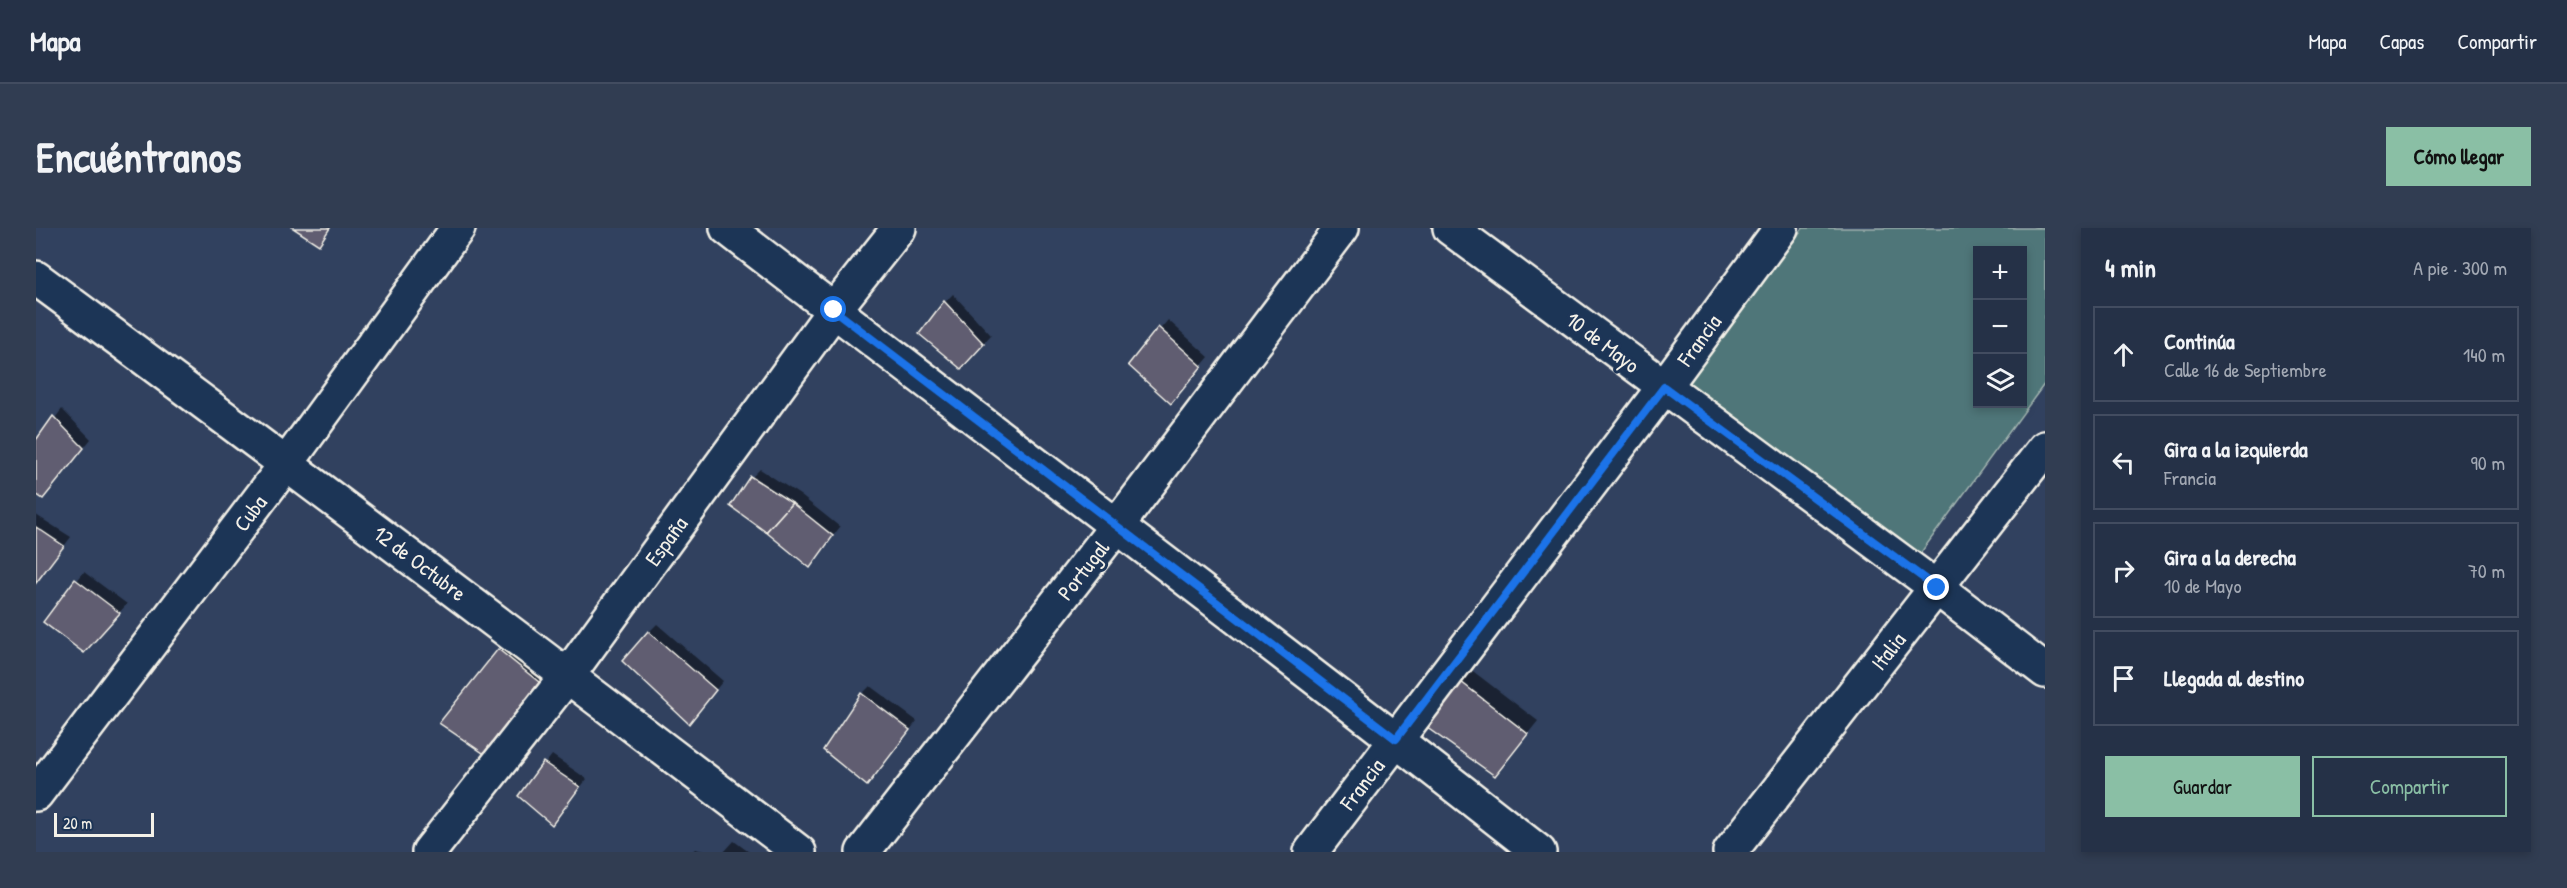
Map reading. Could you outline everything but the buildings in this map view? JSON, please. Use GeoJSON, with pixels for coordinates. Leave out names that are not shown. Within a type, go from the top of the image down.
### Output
{"type":"FeatureCollection","features":[{"type":"Feature","properties":{"kind":"street","name":"Cuba"},"geometry":{"type":"LineString","coordinates":[[36,794],[287,464],[458,228]]}},
{"type":"Feature","properties":{"kind":"street"},"geometry":{"type":"LineString","coordinates":[[727,228],[1116,528],[1396,739],[1539,852]]}},
{"type":"Feature","properties":{"kind":"street","name":"España"},"geometry":{"type":"LineString","coordinates":[[429,852],[568,675],[834,310],[899,228]]}},
{"type":"Feature","properties":{"kind":"street","name":"Portugal"},"geometry":{"type":"LineString","coordinates":[[863,852],[1116,528],[1342,228]]}},
{"type":"Feature","properties":{"kind":"street","name":"10 de Mayo"},"geometry":{"type":"LineString","coordinates":[[1450,228],[2045,670]]}},
{"type":"Feature","properties":{"kind":"street","name":"Francia"},"geometry":{"type":"LineString","coordinates":[[1311,852],[1664,387],[1781,228]]}},
{"type":"Feature","properties":{"kind":"street","name":"12 de Octubre"},"geometry":{"type":"LineString","coordinates":[[36,278],[568,675],[799,852]]}},
{"type":"Feature","properties":{"kind":"street","name":"Italia"},"geometry":{"type":"LineString","coordinates":[[1730,852],[2045,448]]}},
{"type":"Feature","properties":{"kind":"green space"},"geometry":{"type":"Polygon","coordinates":[[[1803,228],[2045,228],[2045,383],[2027,408],[2027,246],[1973,246],[1973,408],[2027,408],[1914,562],[1682,389],[1803,228]]]}},
{"type":"Feature","properties":{"kind":"route"},"geometry":{"type":"LineString","coordinates":[[834,310],[1116,528],[1396,739],[1664,387],[1937,588]]}}]}
